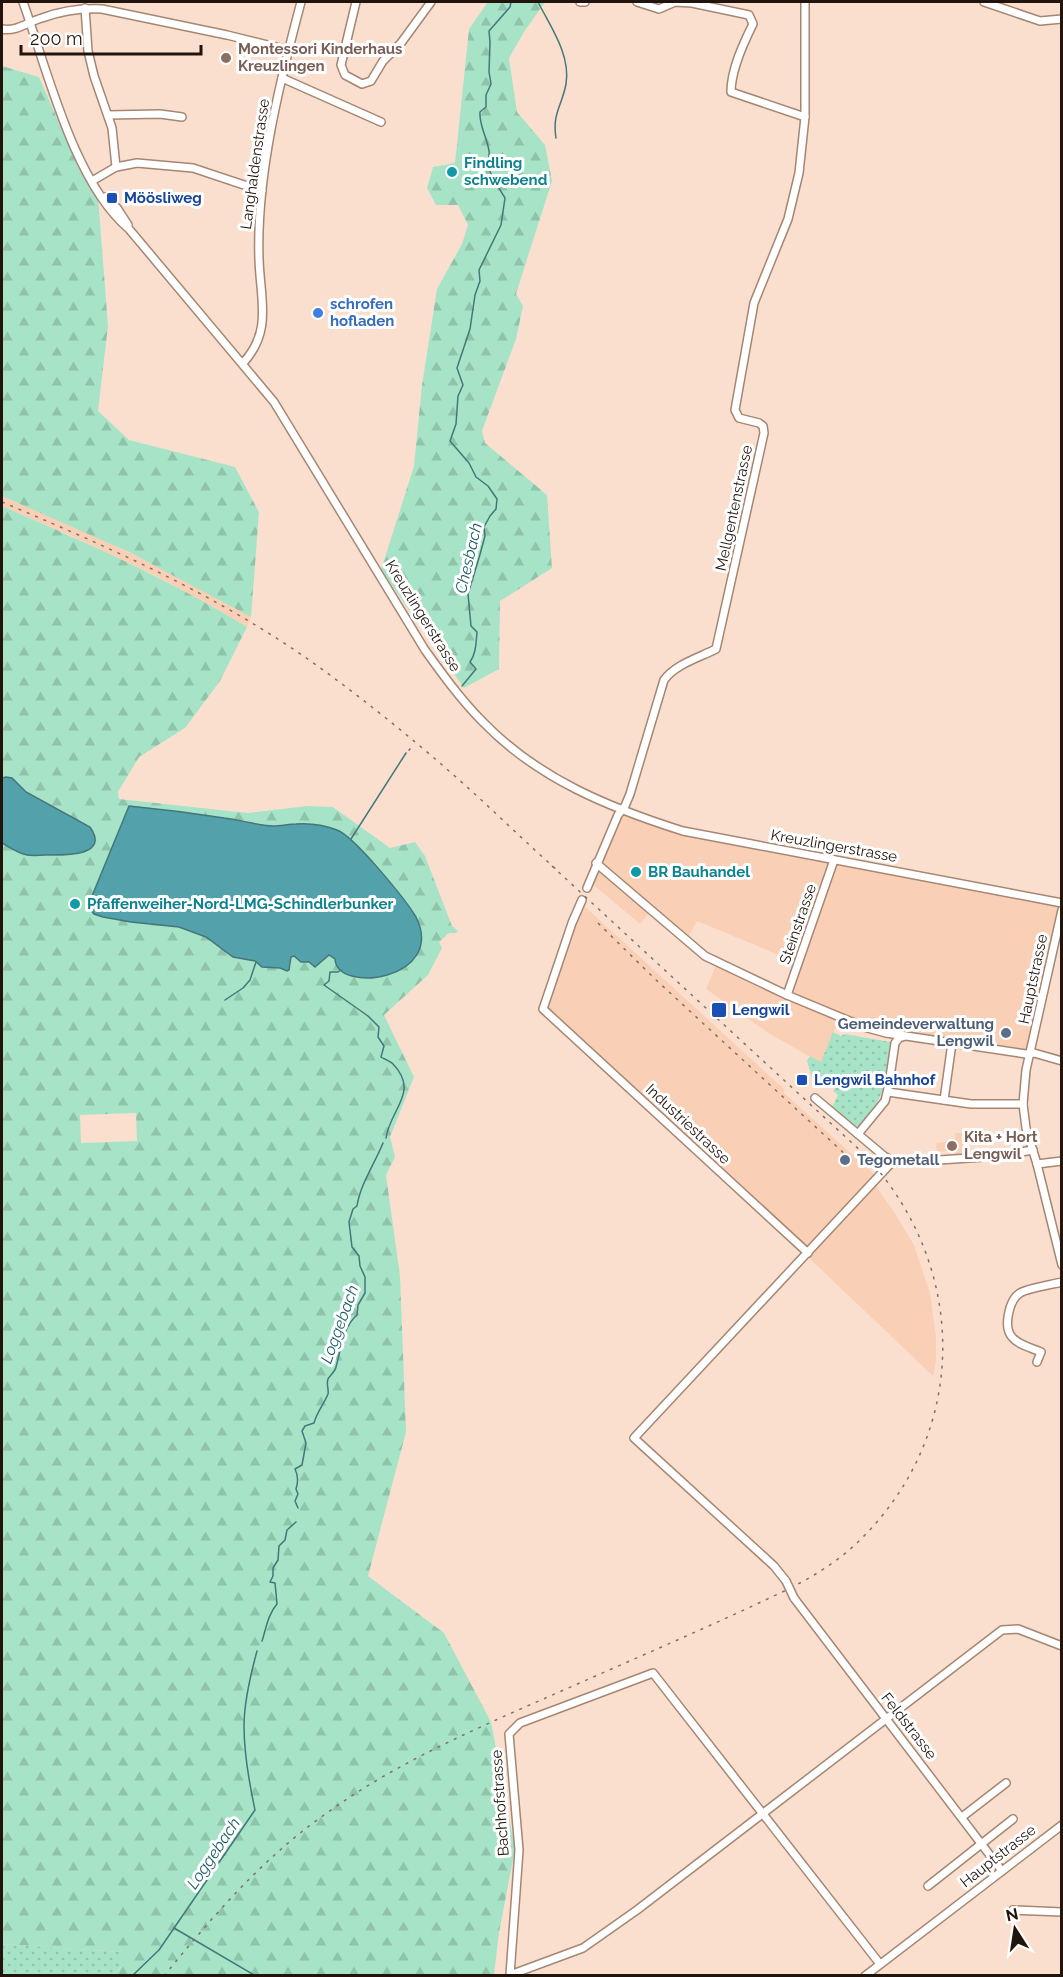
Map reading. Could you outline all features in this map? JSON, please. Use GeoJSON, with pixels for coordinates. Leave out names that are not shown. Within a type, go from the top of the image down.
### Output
{"type":"FeatureCollection","features":[{"type":"Feature","properties":{"kind":"street","name":"Kreuzlingerstrasse"},"geometry":{"type":"LineString","coordinates":[[23,2],[72,141],[110,212],[129,229],[274,402],[425,650],[448,682],[483,723],[519,754],[571,788],[622,810],[683,831],[1062,903]]}},
{"type":"Feature","properties":{"kind":"street","name":"Langhaldenstrasse"},"geometry":{"type":"LineString","coordinates":[[243,363],[261,333],[264,317],[258,236],[262,191],[282,78],[301,2]]}},
{"type":"Feature","properties":{"kind":"street"},"geometry":{"type":"LineString","coordinates":[[356,2],[341,65],[345,75],[363,84],[371,81],[383,61],[401,43],[431,2]]}},
{"type":"Feature","properties":{"kind":"street"},"geometry":{"type":"LineString","coordinates":[[638,2],[659,9],[675,2],[692,3],[749,15],[753,24],[745,39],[731,92],[805,117]]}},
{"type":"Feature","properties":{"kind":"street","name":"Mellgentenstrasse"},"geometry":{"type":"LineString","coordinates":[[622,810],[630,794],[664,680],[680,666],[716,650],[764,434],[763,426],[740,418],[735,410],[754,303],[788,219],[798,173],[805,117],[805,2]]}},
{"type":"Feature","properties":{"kind":"street"},"geometry":{"type":"LineString","coordinates":[[984,2],[1040,21],[1062,19]]}},
{"type":"Feature","properties":{"kind":"street"},"geometry":{"type":"LineString","coordinates":[[85,8],[88,51],[114,139],[116,167]]}},
{"type":"Feature","properties":{"kind":"street"},"geometry":{"type":"LineString","coordinates":[[2,29],[13,29],[43,17],[85,8],[135,15],[288,50]]}},
{"type":"Feature","properties":{"kind":"street"},"geometry":{"type":"LineString","coordinates":[[282,78],[381,122]]}},
{"type":"Feature","properties":{"kind":"street"},"geometry":{"type":"LineString","coordinates":[[108,115],[160,114],[182,117]]}},
{"type":"Feature","properties":{"kind":"street"},"geometry":{"type":"LineString","coordinates":[[92,181],[116,167],[137,163],[193,168],[262,191]]}},
{"type":"Feature","properties":{"kind":"street"},"geometry":{"type":"LineString","coordinates":[[587,888],[596,863],[622,810]]}},
{"type":"Feature","properties":{"kind":"street","name":"Steinstrasse"},"geometry":{"type":"LineString","coordinates":[[787,995],[834,860]]}},
{"type":"Feature","properties":{"kind":"street"},"geometry":{"type":"LineString","coordinates":[[596,863],[702,954],[787,995],[864,1027],[904,1036],[1034,1053],[1062,1061]]}},
{"type":"Feature","properties":{"kind":"street","name":"Industriestrasse"},"geometry":{"type":"LineString","coordinates":[[582,900],[543,1009],[808,1253]]}},
{"type":"Feature","properties":{"kind":"street","name":"Hauptstrasse"},"geometry":{"type":"LineString","coordinates":[[1062,910],[1024,1077],[1023,1104],[1026,1128],[1062,1265]]}},
{"type":"Feature","properties":{"kind":"street"},"geometry":{"type":"LineString","coordinates":[[858,1134],[885,1101],[895,1043],[904,1036]]}},
{"type":"Feature","properties":{"kind":"street"},"geometry":{"type":"LineString","coordinates":[[944,1100],[952,1043]]}},
{"type":"Feature","properties":{"kind":"street"},"geometry":{"type":"LineString","coordinates":[[888,1092],[971,1104],[1023,1104]]}},
{"type":"Feature","properties":{"kind":"street"},"geometry":{"type":"LineString","coordinates":[[815,1098],[892,1161],[900,1163],[980,1158],[1033,1150]]}},
{"type":"Feature","properties":{"kind":"street"},"geometry":{"type":"LineString","coordinates":[[808,1253],[892,1161]]}},
{"type":"Feature","properties":{"kind":"street"},"geometry":{"type":"LineString","coordinates":[[1037,1164],[1062,1161]]}},
{"type":"Feature","properties":{"kind":"street","name":"Feldstrasse"},"geometry":{"type":"LineString","coordinates":[[808,1253],[634,1438],[774,1566],[786,1581],[794,1598],[1002,1871]]}},
{"type":"Feature","properties":{"kind":"street"},"geometry":{"type":"LineString","coordinates":[[1041,1352],[1022,1344],[1011,1336],[1008,1327],[1009,1311],[1013,1300],[1020,1293],[1062,1282]]}},
{"type":"Feature","properties":{"kind":"street"},"geometry":{"type":"LineString","coordinates":[[1037,1362],[1044,1345]]}},
{"type":"Feature","properties":{"kind":"street","name":"Bachhofstrasse"},"geometry":{"type":"LineString","coordinates":[[761,1814],[653,1673],[520,1723],[509,1734],[519,1850],[510,1975],[584,1948],[637,1910],[1002,1630],[1018,1629],[1062,1646]]}},
{"type":"Feature","properties":{"kind":"street"},"geometry":{"type":"LineString","coordinates":[[962,1817],[1006,1783]]}},
{"type":"Feature","properties":{"kind":"street"},"geometry":{"type":"LineString","coordinates":[[761,1814],[879,1964]]}},
{"type":"Feature","properties":{"kind":"street"},"geometry":{"type":"LineString","coordinates":[[928,1886],[1013,1819]]}},
{"type":"Feature","properties":{"kind":"street","name":"Hauptstrasse"},"geometry":{"type":"LineString","coordinates":[[866,1976],[1062,1825]]}},
{"type":"Feature","properties":{"kind":"street"},"geometry":{"type":"LineString","coordinates":[[1013,1910],[1062,1912]]}},
{"type":"Feature","properties":{"kind":"shaded area"},"geometry":{"type":"Polygon","coordinates":[[[2,496],[84,531],[165,570],[251,617],[247,627],[158,577],[2,506],[2,496]]]}},
{"type":"Feature","properties":{"kind":"shaded area"},"geometry":{"type":"Polygon","coordinates":[[[622,810],[683,831],[1061,903],[1030,1053],[905,1036],[840,1017],[821,1063],[770,1034],[706,989],[716,965],[782,996],[796,962],[697,921],[686,941],[651,910],[640,924],[589,881],[622,810]]]}},
{"type":"Feature","properties":{"kind":"shaded area"},"geometry":{"type":"Polygon","coordinates":[[[581,903],[877,1177],[873,1182],[914,1245],[930,1293],[936,1337],[933,1376],[811,1260],[808,1253],[543,1009],[581,903]]]}},
{"type":"Feature","properties":{"kind":"shaded area","name":"Kita + Hort Lengwil"},"geometry":{"type":"Polygon","coordinates":[[[955,1133],[967,1133],[966,1154],[955,1155],[955,1150],[937,1152],[936,1143],[955,1141],[955,1133]]]}},
{"type":"Feature","properties":{"kind":"green space"},"geometry":{"type":"Polygon","coordinates":[[[488,2],[545,2],[509,58],[517,112],[545,145],[552,181],[516,294],[523,306],[516,339],[482,431],[485,443],[547,495],[552,568],[500,601],[499,669],[464,688],[381,570],[414,466],[422,385],[437,289],[462,244],[468,225],[458,205],[436,205],[427,188],[433,167],[455,163],[469,29],[488,2]]]}},
{"type":"Feature","properties":{"kind":"green space"},"geometry":{"type":"Polygon","coordinates":[[[2,66],[39,77],[78,167],[98,196],[108,326],[98,411],[129,440],[235,467],[259,512],[251,617],[129,552],[2,496],[2,66]]]}},
{"type":"Feature","properties":{"kind":"green space"},"geometry":{"type":"Polygon","coordinates":[[[2,506],[157,577],[247,627],[220,681],[185,728],[139,757],[118,792],[119,799],[248,813],[307,806],[333,807],[390,848],[415,842],[425,856],[452,926],[458,931],[449,933],[439,942],[442,948],[428,975],[384,1015],[414,1077],[390,1137],[395,1157],[386,1175],[400,1276],[406,1432],[368,1576],[444,1633],[491,1722],[515,1849],[499,1933],[494,1975],[113,1975],[122,1966],[122,1952],[2,1944],[2,843],[27,855],[61,856],[90,827],[26,792],[12,778],[2,778],[2,506]],[[227,818],[103,917],[168,925],[193,931],[209,938],[232,956],[254,962],[262,967],[282,970],[291,966],[291,957],[294,956],[310,962],[315,967],[329,955],[335,959],[342,971],[366,977],[397,889],[351,839],[299,824],[274,826],[227,818]],[[136,1113],[80,1115],[81,1143],[137,1141],[136,1113]]]}},
{"type":"Feature","properties":{"kind":"green space"},"geometry":{"type":"Polygon","coordinates":[[[833,1032],[841,1036],[845,1034],[890,1042],[879,1100],[864,1123],[858,1126],[848,1123],[831,1109],[838,1095],[833,1091],[838,1084],[826,1075],[815,1088],[807,1061],[810,1056],[821,1062],[833,1032]]]}},
{"type":"Feature","properties":{"kind":"green space"},"geometry":{"type":"Polygon","coordinates":[[[2,1944],[123,1952],[122,1966],[113,1975],[2,1975],[2,1944]]]}},
{"type":"Feature","properties":{"kind":"water"},"geometry":{"type":"Polygon","coordinates":[[[2,778],[12,778],[26,792],[90,827],[95,837],[90,849],[63,855],[27,855],[2,843],[2,778]]]}},
{"type":"Feature","properties":{"kind":"water"},"geometry":{"type":"Polygon","coordinates":[[[129,806],[276,826],[312,824],[337,830],[367,856],[416,917],[422,938],[417,955],[405,967],[388,975],[370,978],[353,976],[340,970],[335,959],[329,955],[315,967],[309,962],[301,962],[294,956],[291,957],[287,971],[280,968],[262,967],[255,961],[233,957],[206,937],[179,927],[131,922],[94,914],[90,909],[90,901],[129,806]]]}},
{"type":"Feature","properties":{"kind":"waterway","name":"Chesbach"},"geometry":{"type":"LineString","coordinates":[[462,686],[476,669],[470,662],[475,652],[477,632],[471,626],[468,594],[485,536],[484,527],[496,509],[497,499],[488,486],[476,477],[469,463],[450,441],[456,424],[458,396],[463,385],[457,368],[470,329],[475,295],[480,281],[479,270],[501,225],[505,198],[487,165],[489,153],[480,112],[486,107],[486,95],[491,84],[489,31],[510,7],[511,2]]}},
{"type":"Feature","properties":{"kind":"waterway"},"geometry":{"type":"LineString","coordinates":[[538,2],[563,52],[567,73],[564,92],[556,116],[556,138]]}},
{"type":"Feature","properties":{"kind":"waterway","name":"Chesbach"},"geometry":{"type":"LineString","coordinates":[[351,839],[406,753]]}},
{"type":"Feature","properties":{"kind":"waterway"},"geometry":{"type":"LineString","coordinates":[[225,1000],[243,988],[250,980],[256,962]]}},
{"type":"Feature","properties":{"kind":"waterway","name":"Loggebach"},"geometry":{"type":"LineString","coordinates":[[341,970],[330,972],[329,981],[324,985],[368,1016],[379,1027],[378,1037],[384,1046],[381,1057],[393,1064],[401,1074],[404,1083],[404,1092],[386,1138]]}},
{"type":"Feature","properties":{"kind":"waterway","name":"Loggebach"},"geometry":{"type":"LineString","coordinates":[[298,1508],[295,1501],[298,1494],[295,1469],[302,1465],[306,1443],[302,1431],[305,1426],[314,1423],[326,1398],[328,1379],[335,1369],[345,1333],[357,1315],[358,1305],[365,1293],[365,1277],[359,1256],[352,1247],[349,1222],[353,1209],[357,1206],[364,1182],[383,1143]]}},
{"type":"Feature","properties":{"kind":"waterway","name":"Loggebach"},"geometry":{"type":"LineString","coordinates":[[262,1641],[269,1617],[277,1604],[275,1583],[270,1582],[273,1568],[278,1560],[279,1546],[285,1540],[287,1530],[296,1522]]}},
{"type":"Feature","properties":{"kind":"waterway","name":"Loggebach"},"geometry":{"type":"LineString","coordinates":[[132,1976],[159,1950],[255,1810],[247,1768],[244,1717],[257,1651]]}},
{"type":"Feature","properties":{"kind":"waterway"},"geometry":{"type":"LineString","coordinates":[[174,1928],[256,1976]]}},
{"type":"Feature","properties":{"kind":"railway"},"geometry":{"type":"LineString","coordinates":[[2,502],[125,556],[205,596],[282,642],[337,680],[407,735],[470,789],[557,870]]}},
{"type":"Feature","properties":{"kind":"railway"},"geometry":{"type":"LineString","coordinates":[[164,1976],[219,1911],[259,1870],[301,1832],[349,1797],[402,1766],[485,1725],[778,1594],[813,1576],[835,1561],[864,1536],[899,1493],[924,1446],[938,1396],[943,1345],[937,1294],[922,1244],[898,1197],[864,1154],[552,866]]}},
{"type":"Feature","properties":{"kind":"railway"},"geometry":{"type":"LineString","coordinates":[[598,923],[655,979],[846,1155]]}},
{"type":"Feature","properties":{"kind":"place","name":"Montessori Kinderhaus Kreuzlingen"},"geometry":{"type":"Point","coordinates":[226,58]}},
{"type":"Feature","properties":{"kind":"place","name":"Findling schwebend"},"geometry":{"type":"Point","coordinates":[452,172]}},
{"type":"Feature","properties":{"kind":"place","name":"Möösliweg"},"geometry":{"type":"Point","coordinates":[112,198]}},
{"type":"Feature","properties":{"kind":"place","name":"schrofen hofladen"},"geometry":{"type":"Point","coordinates":[318,313]}},
{"type":"Feature","properties":{"kind":"place","name":"BR Bauhandel"},"geometry":{"type":"Point","coordinates":[636,872]}},
{"type":"Feature","properties":{"kind":"place","name":"Pfaffenweiher-Nord-LMG-Schindlerbunker"},"geometry":{"type":"Point","coordinates":[75,904]}},
{"type":"Feature","properties":{"kind":"place","name":"Lengwil"},"geometry":{"type":"Point","coordinates":[719,1010]}},
{"type":"Feature","properties":{"kind":"place","name":"Gemeindeverwaltung Lengwil"},"geometry":{"type":"Point","coordinates":[1006,1033]}},
{"type":"Feature","properties":{"kind":"place","name":"Lengwil Bahnhof"},"geometry":{"type":"Point","coordinates":[802,1080]}},
{"type":"Feature","properties":{"kind":"place","name":"Kita + Hort Lengwil"},"geometry":{"type":"Point","coordinates":[952,1146]}},
{"type":"Feature","properties":{"kind":"place","name":"Tegometall"},"geometry":{"type":"Point","coordinates":[845,1160]}}]}
